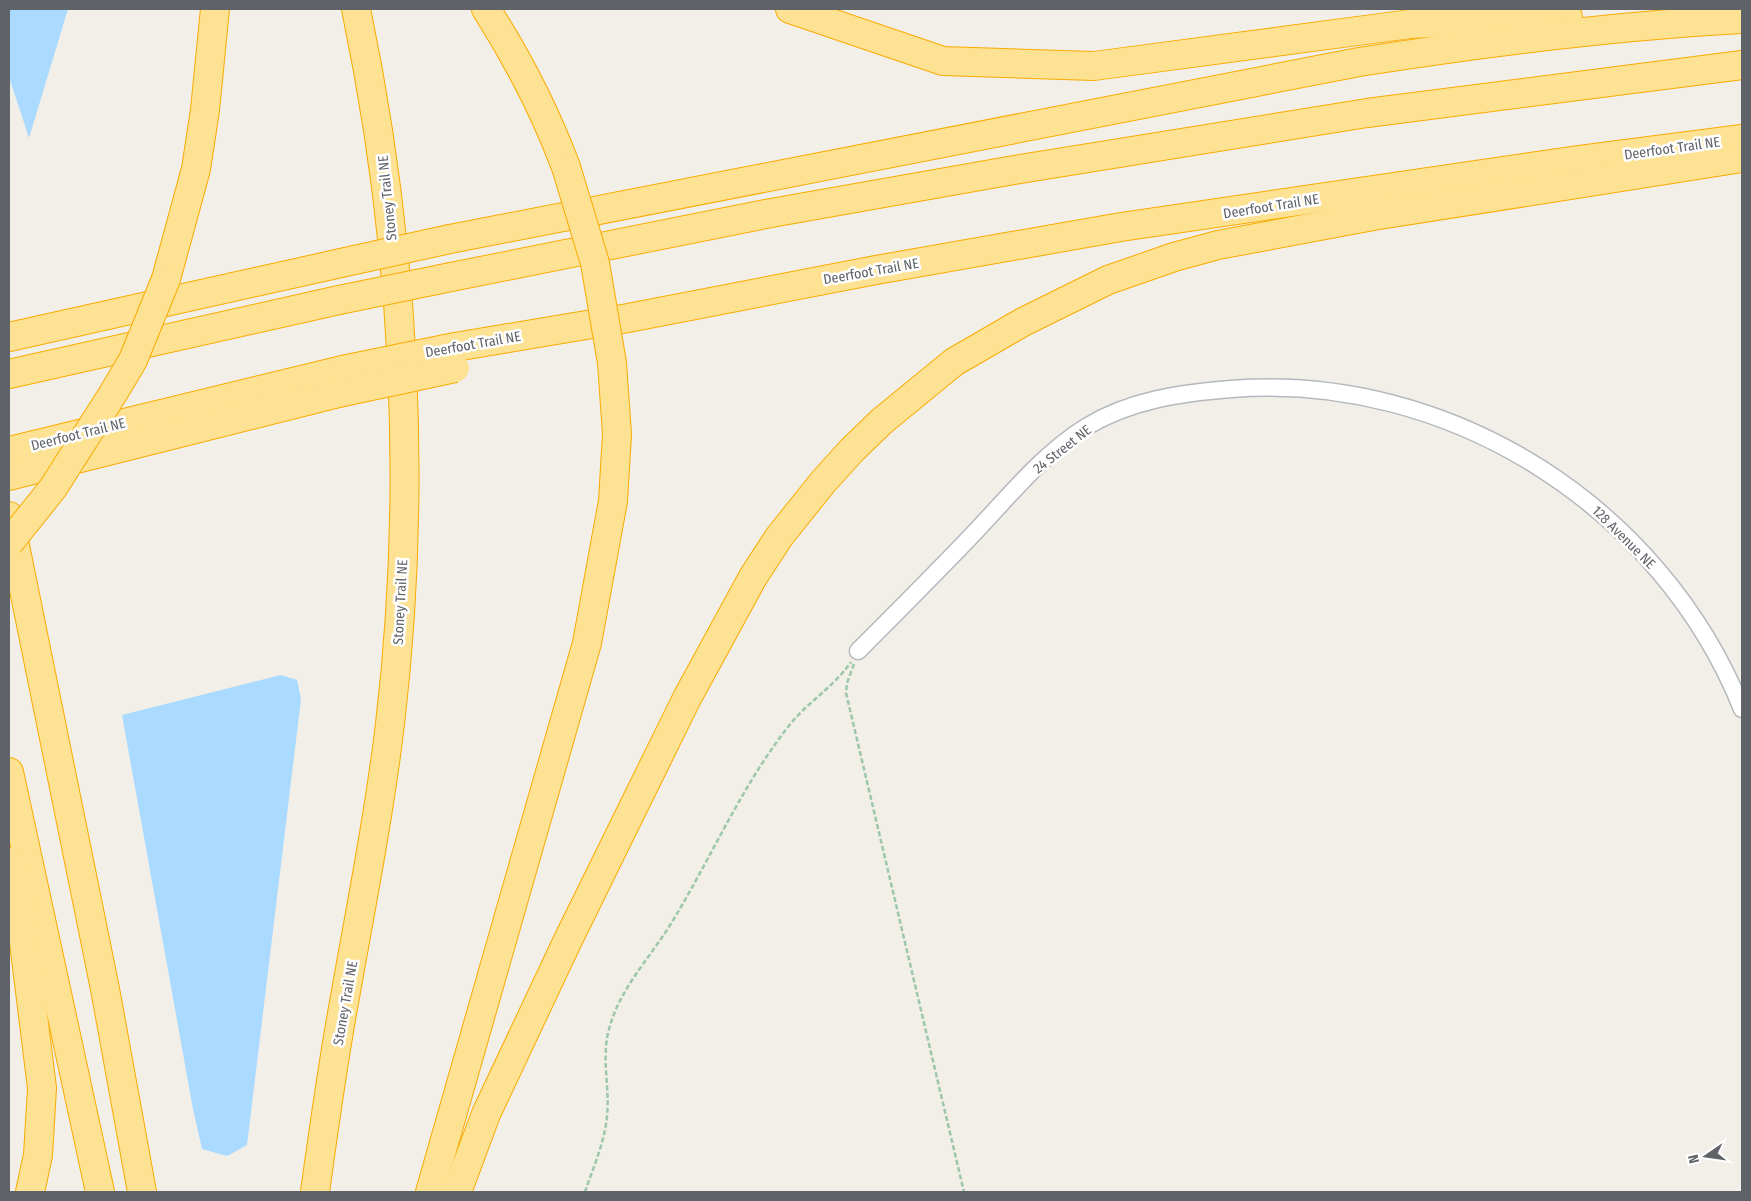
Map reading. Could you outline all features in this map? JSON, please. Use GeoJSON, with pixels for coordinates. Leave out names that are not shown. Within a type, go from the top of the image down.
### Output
{"type":"FeatureCollection","features":[{"type":"Feature","properties":{"kind":"highway"},"geometry":{"type":"LineString","coordinates":[[9,543],[53,488],[134,360],[166,279],[196,169],[205,110],[215,9]]}},
{"type":"Feature","properties":{"kind":"highway","name":"Stoney Trail NE"},"geometry":{"type":"LineString","coordinates":[[315,1192],[345,996],[375,832],[390,725],[397,653],[404,513],[404,411],[392,232],[378,126],[356,9]]}},
{"type":"Feature","properties":{"kind":"highway"},"geometry":{"type":"LineString","coordinates":[[430,1192],[573,695],[591,624],[613,501],[617,434],[612,363],[596,263],[566,167],[548,120],[533,89],[486,9]]}},
{"type":"Feature","properties":{"kind":"highway"},"geometry":{"type":"LineString","coordinates":[[790,9],[943,61],[1094,66],[1410,24],[1742,12]]}},
{"type":"Feature","properties":{"kind":"highway"},"geometry":{"type":"LineString","coordinates":[[18,335],[450,239],[1359,62],[1445,48],[1623,27],[1742,19]]}},
{"type":"Feature","properties":{"kind":"highway"},"geometry":{"type":"LineString","coordinates":[[21,371],[339,300],[772,213],[1024,169],[1367,113],[1742,65]]}},
{"type":"Feature","properties":{"kind":"highway","name":"Deerfoot Trail NE"},"geometry":{"type":"LineString","coordinates":[[9,450],[57,451],[342,381],[455,357],[576,326],[1121,227],[1568,162],[1742,139]]}},
{"type":"Feature","properties":{"kind":"highway"},"geometry":{"type":"LineString","coordinates":[[457,1192],[486,1114],[567,942],[688,698],[753,577],[780,537],[823,482],[882,421],[940,373],[954,362],[1022,322],[1108,280],[1174,257],[1218,245],[1373,216],[1742,158]]}},
{"type":"Feature","properties":{"kind":"highway"},"geometry":{"type":"LineString","coordinates":[[9,476],[57,451]]}},
{"type":"Feature","properties":{"kind":"highway"},"geometry":{"type":"LineString","coordinates":[[9,516],[101,970],[142,1192]]}},
{"type":"Feature","properties":{"kind":"highway"},"geometry":{"type":"LineString","coordinates":[[9,772],[100,1192]]}},
{"type":"Feature","properties":{"kind":"highway"},"geometry":{"type":"LineString","coordinates":[[9,828],[42,1088],[38,1154],[30,1192]]}},
{"type":"Feature","properties":{"kind":"street","name":"24 Street NE"},"geometry":{"type":"LineString","coordinates":[[858,650],[1034,469],[1086,427],[1131,406],[1168,396],[1204,391],[1252,387],[1314,389],[1397,405],[1450,421]]}},
{"type":"Feature","properties":{"kind":"street","name":"128 Avenue NE"},"geometry":{"type":"LineString","coordinates":[[1450,421],[1506,446],[1554,476],[1602,512],[1641,549],[1674,588],[1708,640],[1732,685],[1742,709]]}},
{"type":"Feature","properties":{"kind":"path"},"geometry":{"type":"LineString","coordinates":[[586,1192],[607,1116],[604,1059],[609,1030],[620,1000],[671,923],[742,795],[788,726],[838,680],[858,650]]}},
{"type":"Feature","properties":{"kind":"path"},"geometry":{"type":"LineString","coordinates":[[858,650],[846,683],[846,693],[964,1192]]}},
{"type":"Feature","properties":{"kind":"water"},"geometry":{"type":"Polygon","coordinates":[[[9,9],[68,9],[29,138],[9,77],[9,9]]]}},
{"type":"Feature","properties":{"kind":"water"},"geometry":{"type":"Polygon","coordinates":[[[281,675],[297,680],[301,699],[247,1145],[227,1156],[202,1149],[193,1109],[122,715],[281,675]]]}}]}
